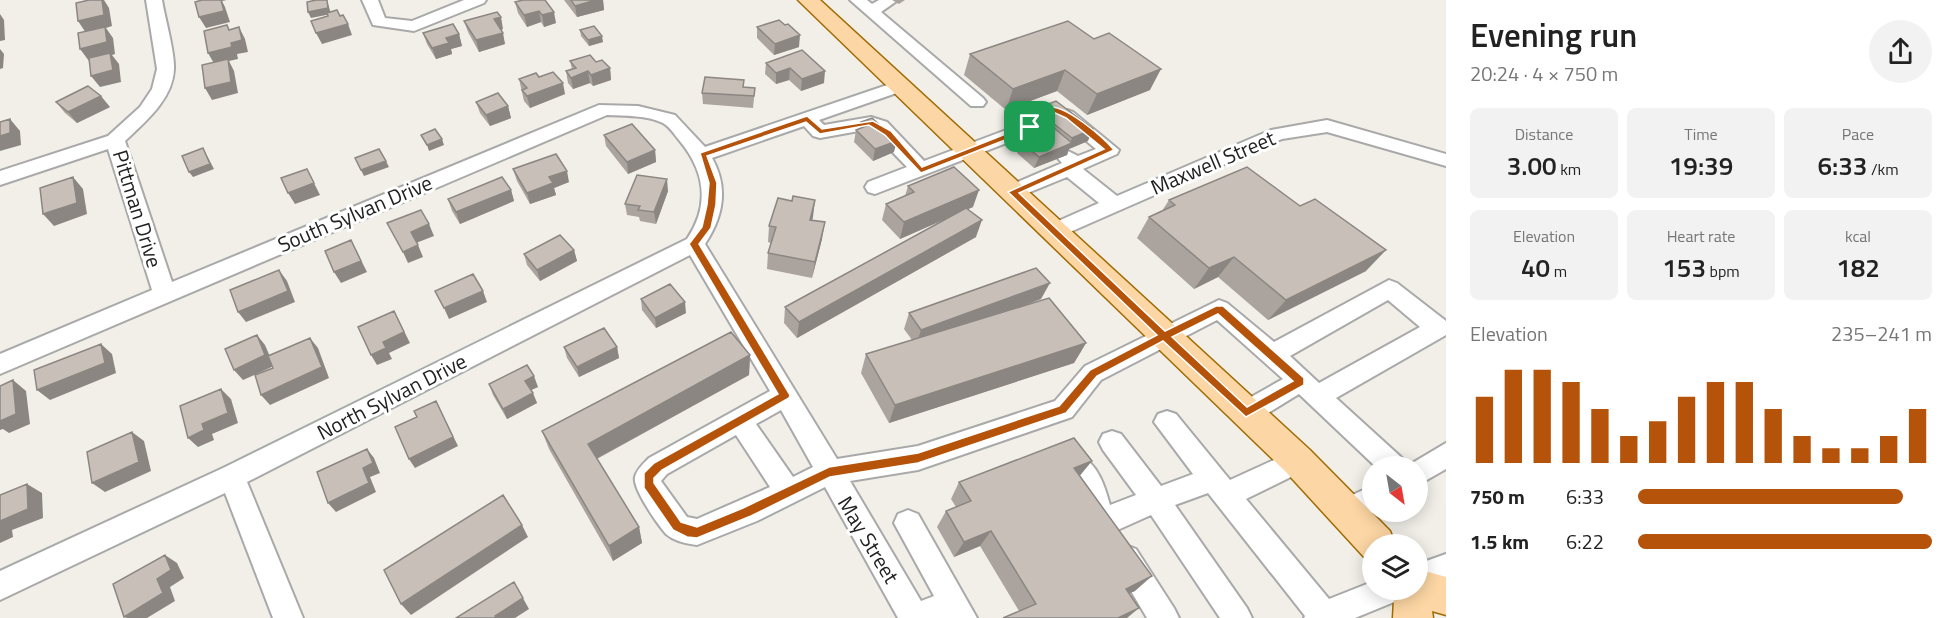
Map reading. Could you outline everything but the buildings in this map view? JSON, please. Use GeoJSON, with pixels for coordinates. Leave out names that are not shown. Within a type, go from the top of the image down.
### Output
{"type":"FeatureCollection","features":[{"type":"Feature","properties":{"kind":"main road"},"geometry":{"type":"LineString","coordinates":[[808,0],[1298,461],[1360,504],[1373,534]]}},
{"type":"Feature","properties":{"kind":"main road"},"geometry":{"type":"LineString","coordinates":[[1428,592],[1446,596]]}},
{"type":"Feature","properties":{"kind":"main road"},"geometry":{"type":"LineString","coordinates":[[1413,618],[1414,600]]}},
{"type":"Feature","properties":{"kind":"street","name":"Pittman Drive"},"geometry":{"type":"LineString","coordinates":[[154,0],[166,69],[160,89],[146,111],[115,140],[164,293]]}},
{"type":"Feature","properties":{"kind":"street"},"geometry":{"type":"LineString","coordinates":[[370,0],[379,22],[414,26],[478,0]]}},
{"type":"Feature","properties":{"kind":"street"},"geometry":{"type":"LineString","coordinates":[[865,6],[890,0]]}},
{"type":"Feature","properties":{"kind":"street"},"geometry":{"type":"LineString","coordinates":[[865,6],[977,102]]}},
{"type":"Feature","properties":{"kind":"street"},"geometry":{"type":"LineString","coordinates":[[694,244],[707,228],[713,183],[702,155],[900,86]]}},
{"type":"Feature","properties":{"kind":"street","name":"South Sylvan Drive"},"geometry":{"type":"LineString","coordinates":[[0,364],[164,293],[605,110],[640,111],[672,120],[702,155]]}},
{"type":"Feature","properties":{"kind":"street"},"geometry":{"type":"LineString","coordinates":[[875,188],[970,152],[1025,139],[1028,119],[1049,110],[1069,117],[1110,150],[1059,166],[1013,192]]}},
{"type":"Feature","properties":{"kind":"street"},"geometry":{"type":"LineString","coordinates":[[807,118],[820,132],[871,123],[880,126],[921,170]]}},
{"type":"Feature","properties":{"kind":"street","name":"Maxwell Street"},"geometry":{"type":"LineString","coordinates":[[1054,231],[1278,134],[1327,126],[1446,160]]}},
{"type":"Feature","properties":{"kind":"street"},"geometry":{"type":"LineString","coordinates":[[0,178],[115,140]]}},
{"type":"Feature","properties":{"kind":"street"},"geometry":{"type":"LineString","coordinates":[[1059,166],[1115,205]]}},
{"type":"Feature","properties":{"kind":"street","name":"May Street"},"geometry":{"type":"LineString","coordinates":[[694,244],[916,618]]}},
{"type":"Feature","properties":{"kind":"street","name":"North Sylvan Drive"},"geometry":{"type":"LineString","coordinates":[[0,586],[232,477],[694,244]]}},
{"type":"Feature","properties":{"kind":"street"},"geometry":{"type":"LineString","coordinates":[[1246,413],[1309,389],[1442,332],[1389,290],[1272,354]]}},
{"type":"Feature","properties":{"kind":"street"},"geometry":{"type":"LineString","coordinates":[[785,395],[658,466],[648,477],[648,484],[677,526],[687,531],[697,532],[747,512],[829,472],[918,458],[1063,410],[1094,373],[1219,309],[1272,354],[1382,456]]}},
{"type":"Feature","properties":{"kind":"street"},"geometry":{"type":"LineString","coordinates":[[740,421],[788,492]]}},
{"type":"Feature","properties":{"kind":"street"},"geometry":{"type":"LineString","coordinates":[[1167,422],[1322,617],[1364,600]]}},
{"type":"Feature","properties":{"kind":"street"},"geometry":{"type":"LineString","coordinates":[[1112,442],[1156,500],[1237,618]]}},
{"type":"Feature","properties":{"kind":"street"},"geometry":{"type":"LineString","coordinates":[[1428,467],[1446,455]]}},
{"type":"Feature","properties":{"kind":"street"},"geometry":{"type":"LineString","coordinates":[[1101,522],[1156,500],[1220,487],[1298,461]]}},
{"type":"Feature","properties":{"kind":"street"},"geometry":{"type":"LineString","coordinates":[[1079,468],[1092,490],[1101,522],[1164,618]]}},
{"type":"Feature","properties":{"kind":"street"},"geometry":{"type":"LineString","coordinates":[[232,477],[288,618]]}},
{"type":"Feature","properties":{"kind":"street"},"geometry":{"type":"LineString","coordinates":[[908,523],[958,610],[916,618]]}},
{"type":"Feature","properties":{"kind":"street"},"geometry":{"type":"LineString","coordinates":[[1428,574],[1446,568]]}},
{"type":"Feature","properties":{"kind":"route"},"geometry":{"type":"LineString","coordinates":[[1030,127],[921,170],[880,126],[871,123],[820,132],[807,118],[702,155],[713,183],[707,228],[694,244],[785,395],[658,466],[648,477],[648,484],[677,526],[687,531],[697,532],[747,512],[829,472],[918,458],[1063,410],[1094,373],[1164,336],[1219,309],[1300,381],[1246,413],[1164,336],[1013,192],[1110,150],[1069,117],[1053,109],[1028,119],[1030,127]]}}]}
